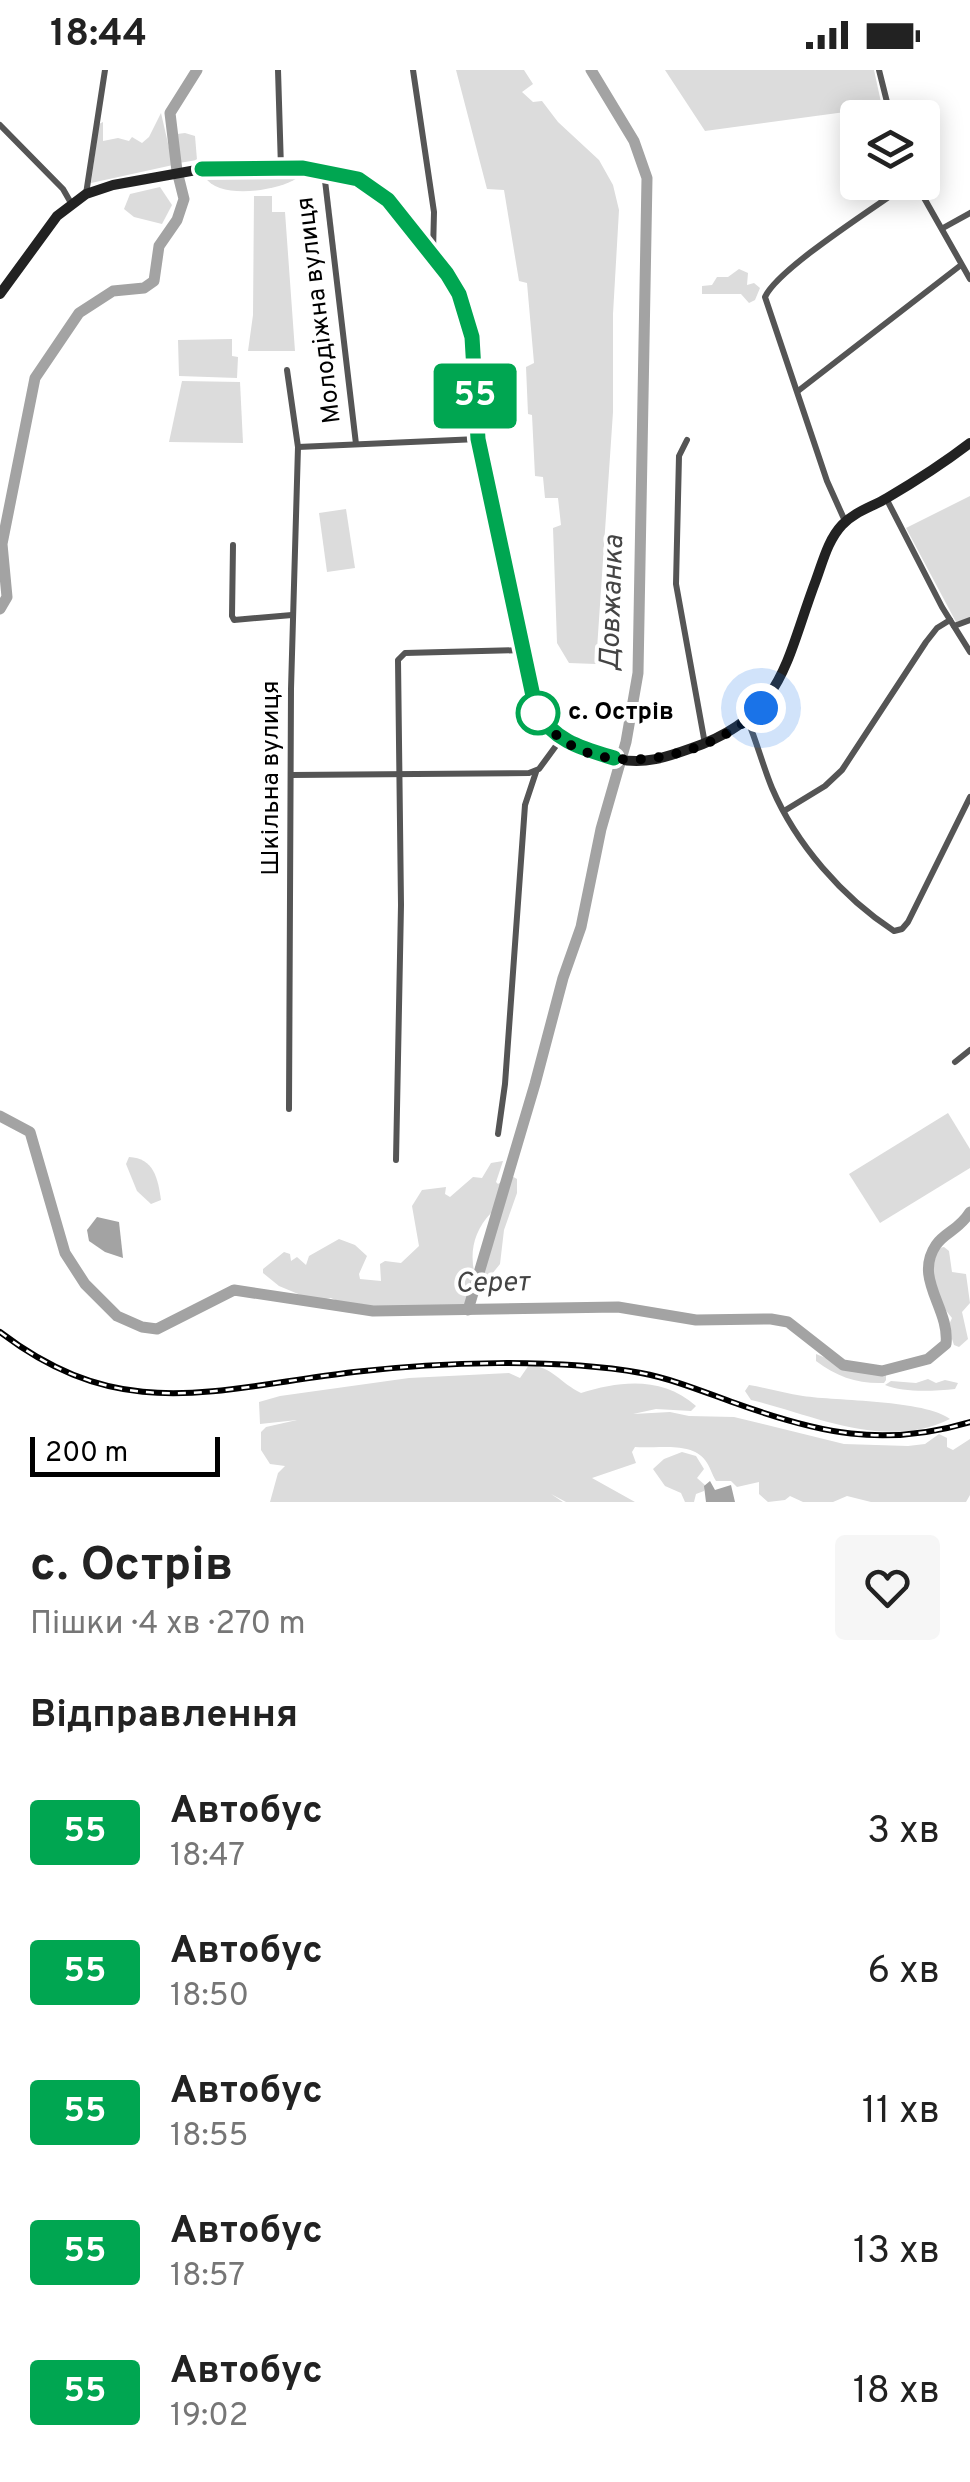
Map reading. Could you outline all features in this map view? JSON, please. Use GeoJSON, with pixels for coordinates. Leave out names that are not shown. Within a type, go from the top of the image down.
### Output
{"type":"FeatureCollection","features":[{"type":"Feature","properties":{"kind":"street"},"geometry":{"type":"LineString","coordinates":[[86,194],[106,70]]}},
{"type":"Feature","properties":{"kind":"street"},"geometry":{"type":"LineString","coordinates":[[278,70],[281,168]]}},
{"type":"Feature","properties":{"kind":"street"},"geometry":{"type":"LineString","coordinates":[[412,70],[434,212],[433,254]]}},
{"type":"Feature","properties":{"kind":"street"},"geometry":{"type":"LineString","coordinates":[[879,70],[886,100]]}},
{"type":"Feature","properties":{"kind":"street"},"geometry":{"type":"LineString","coordinates":[[0,125],[63,189],[70,203]]}},
{"type":"Feature","properties":{"kind":"street"},"geometry":{"type":"LineString","coordinates":[[0,294],[42,235],[70,203],[86,194],[159,175],[202,169],[324,171],[372,186],[433,254],[459,294],[467,316],[472,337],[478,439],[536,710],[561,740],[629,762],[650,761],[704,744],[748,721],[780,677],[827,550],[845,521],[970,443]]}},
{"type":"Feature","properties":{"kind":"street","name":"Молодіжна вулиця"},"geometry":{"type":"LineString","coordinates":[[324,171],[356,444]]}},
{"type":"Feature","properties":{"kind":"street"},"geometry":{"type":"LineString","coordinates":[[845,521],[827,482],[766,293],[834,235],[886,200]]}},
{"type":"Feature","properties":{"kind":"street"},"geometry":{"type":"LineString","coordinates":[[924,200],[970,279]]}},
{"type":"Feature","properties":{"kind":"street"},"geometry":{"type":"LineString","coordinates":[[943,228],[970,213]]}},
{"type":"Feature","properties":{"kind":"street"},"geometry":{"type":"LineString","coordinates":[[798,391],[961,265]]}},
{"type":"Feature","properties":{"kind":"street","name":"Шкільна вулиця"},"geometry":{"type":"LineString","coordinates":[[287,370],[298,447],[292,616],[289,1109]]}},
{"type":"Feature","properties":{"kind":"street"},"geometry":{"type":"LineString","coordinates":[[298,447],[478,439]]}},
{"type":"Feature","properties":{"kind":"street"},"geometry":{"type":"LineString","coordinates":[[687,440],[681,447],[678,476],[676,584],[704,744]]}},
{"type":"Feature","properties":{"kind":"street"},"geometry":{"type":"LineString","coordinates":[[886,498],[970,652]]}},
{"type":"Feature","properties":{"kind":"street"},"geometry":{"type":"LineString","coordinates":[[233,545],[234,620],[292,616]]}},
{"type":"Feature","properties":{"kind":"street"},"geometry":{"type":"LineString","coordinates":[[784,810],[825,786],[842,770],[937,628],[970,620]]}},
{"type":"Feature","properties":{"kind":"street"},"geometry":{"type":"LineString","coordinates":[[396,1160],[398,666],[401,656],[523,650]]}},
{"type":"Feature","properties":{"kind":"street"},"geometry":{"type":"LineString","coordinates":[[748,721],[772,787],[800,841],[822,867],[894,930],[902,929],[908,922],[970,797]]}},
{"type":"Feature","properties":{"kind":"street"},"geometry":{"type":"LineString","coordinates":[[498,1134],[525,805],[536,772],[561,740]]}},
{"type":"Feature","properties":{"kind":"street"},"geometry":{"type":"LineString","coordinates":[[291,775],[536,772]]}},
{"type":"Feature","properties":{"kind":"street"},"geometry":{"type":"LineString","coordinates":[[955,1062],[970,1050]]}},
{"type":"Feature","properties":{"kind":"shaded area"},"geometry":{"type":"Polygon","coordinates":[[[456,70],[524,70],[533,84],[522,92],[533,102],[542,101],[558,122],[599,160],[613,185],[619,210],[613,412],[596,664],[569,663],[557,643],[553,528],[561,525],[558,498],[545,498],[543,477],[535,476],[526,367],[534,363],[527,283],[519,281],[504,190],[487,189],[456,70]]]}},
{"type":"Feature","properties":{"kind":"shaded area"},"geometry":{"type":"Polygon","coordinates":[[[665,70],[874,70],[880,100],[840,100],[840,113],[705,131],[665,70]]]}},
{"type":"Feature","properties":{"kind":"shaded area"},"geometry":{"type":"Polygon","coordinates":[[[161,113],[173,165],[91,183],[99,124],[103,122],[103,141],[129,141],[132,137],[142,143],[161,113]]]}},
{"type":"Feature","properties":{"kind":"shaded area"},"geometry":{"type":"Polygon","coordinates":[[[177,134],[195,136],[197,160],[179,163],[177,134]]]}},
{"type":"Feature","properties":{"kind":"shaded area"},"geometry":{"type":"Polygon","coordinates":[[[210,171],[297,173],[297,178],[263,189],[235,191],[212,184],[205,177],[210,171]]]}},
{"type":"Feature","properties":{"kind":"shaded area"},"geometry":{"type":"Polygon","coordinates":[[[160,187],[172,205],[162,224],[134,217],[124,209],[130,194],[160,187]]]}},
{"type":"Feature","properties":{"kind":"shaded area"},"geometry":{"type":"Polygon","coordinates":[[[254,196],[272,196],[272,212],[285,212],[295,351],[248,351],[253,315],[254,196]]]}},
{"type":"Feature","properties":{"kind":"shaded area"},"geometry":{"type":"Polygon","coordinates":[[[739,269],[748,273],[747,285],[754,283],[760,288],[755,300],[749,303],[741,294],[702,294],[702,286],[712,285],[717,277],[728,277],[739,269]]]}},
{"type":"Feature","properties":{"kind":"shaded area"},"geometry":{"type":"Polygon","coordinates":[[[232,339],[232,356],[238,357],[237,378],[179,376],[178,340],[232,339]]]}},
{"type":"Feature","properties":{"kind":"shaded area"},"geometry":{"type":"Polygon","coordinates":[[[182,381],[240,382],[243,443],[169,442],[182,381]]]}},
{"type":"Feature","properties":{"kind":"shaded area"},"geometry":{"type":"Polygon","coordinates":[[[970,496],[970,618],[956,622],[906,528],[970,496]]]}},
{"type":"Feature","properties":{"kind":"shaded area"},"geometry":{"type":"Polygon","coordinates":[[[346,509],[355,568],[327,572],[319,513],[346,509]]]}},
{"type":"Feature","properties":{"kind":"shaded area"},"geometry":{"type":"Polygon","coordinates":[[[948,1113],[970,1149],[970,1168],[880,1223],[849,1174],[948,1113]]]}},
{"type":"Feature","properties":{"kind":"shaded area"},"geometry":{"type":"Polygon","coordinates":[[[129,1157],[149,1166],[161,1200],[151,1204],[137,1191],[126,1164],[129,1157]]]}},
{"type":"Feature","properties":{"kind":"shaded area"},"geometry":{"type":"Polygon","coordinates":[[[503,1161],[496,1182],[510,1175],[517,1179],[517,1193],[504,1230],[500,1264],[484,1294],[477,1274],[491,1213],[478,1231],[473,1251],[474,1272],[481,1293],[461,1310],[423,1314],[403,1305],[383,1312],[331,1298],[315,1301],[279,1286],[263,1273],[284,1252],[290,1254],[291,1261],[297,1257],[306,1265],[309,1256],[339,1239],[355,1245],[367,1256],[360,1279],[381,1281],[380,1264],[401,1263],[419,1246],[412,1206],[422,1190],[446,1187],[445,1194],[450,1197],[473,1177],[482,1178],[491,1163],[503,1161]]]}},
{"type":"Feature","properties":{"kind":"shaded area"},"geometry":{"type":"Polygon","coordinates":[[[97,1217],[119,1222],[123,1258],[89,1241],[87,1230],[97,1217]]]}},
{"type":"Feature","properties":{"kind":"shaded area"},"geometry":{"type":"Polygon","coordinates":[[[939,1248],[949,1251],[952,1272],[966,1274],[970,1303],[962,1312],[968,1339],[959,1347],[954,1345],[948,1327],[952,1318],[931,1285],[930,1268],[939,1248]]]}},
{"type":"Feature","properties":{"kind":"shaded area"},"geometry":{"type":"Polygon","coordinates":[[[816,1354],[886,1375],[886,1380],[874,1383],[848,1378],[816,1361],[816,1354]]]}},
{"type":"Feature","properties":{"kind":"shaded area"},"geometry":{"type":"Polygon","coordinates":[[[529,1365],[550,1372],[581,1393],[640,1384],[669,1390],[696,1406],[691,1411],[656,1409],[633,1414],[670,1412],[734,1417],[844,1444],[908,1446],[925,1444],[939,1434],[947,1438],[947,1447],[953,1450],[970,1439],[970,1495],[966,1502],[871,1502],[847,1496],[833,1502],[803,1502],[790,1496],[768,1502],[759,1494],[759,1482],[737,1487],[731,1481],[716,1481],[705,1460],[691,1450],[635,1447],[632,1452],[636,1463],[592,1478],[635,1502],[566,1502],[551,1494],[563,1502],[270,1502],[278,1473],[285,1466],[270,1464],[261,1450],[261,1432],[266,1427],[297,1420],[260,1424],[259,1402],[409,1378],[509,1373],[520,1378],[529,1365]]]}},
{"type":"Feature","properties":{"kind":"shaded area"},"geometry":{"type":"Polygon","coordinates":[[[928,1379],[958,1383],[955,1389],[929,1391],[885,1385],[891,1381],[916,1383],[928,1379]]]}},
{"type":"Feature","properties":{"kind":"shaded area"},"geometry":{"type":"Polygon","coordinates":[[[749,1385],[803,1396],[922,1408],[950,1419],[900,1432],[849,1427],[751,1400],[745,1391],[749,1385]]]}},
{"type":"Feature","properties":{"kind":"shaded area"},"geometry":{"type":"Polygon","coordinates":[[[682,1452],[696,1456],[704,1469],[697,1478],[706,1486],[696,1494],[694,1502],[685,1502],[681,1493],[665,1486],[653,1469],[664,1459],[682,1452]]]}},
{"type":"Feature","properties":{"kind":"shaded area"},"geometry":{"type":"Polygon","coordinates":[[[710,1481],[715,1490],[731,1485],[735,1502],[706,1502],[704,1486],[710,1481]]]}},
{"type":"Feature","properties":{"kind":"waterway","name":"Серет"},"geometry":{"type":"LineString","coordinates":[[0,609],[7,597],[2,544],[35,378],[79,313],[113,291],[144,288],[154,281],[159,246],[177,220],[184,199],[170,113],[197,70]]}},
{"type":"Feature","properties":{"kind":"waterway","name":"Довжанка"},"geometry":{"type":"LineString","coordinates":[[468,1310],[581,927],[601,829],[626,742],[638,673],[647,178],[634,141],[591,70]]}},
{"type":"Feature","properties":{"kind":"waterway","name":"Серет"},"geometry":{"type":"LineString","coordinates":[[0,1116],[30,1132],[65,1253],[85,1284],[117,1316],[157,1329],[234,1290],[373,1311],[618,1307],[696,1320],[788,1322],[843,1365],[882,1371],[928,1359],[946,1344],[943,1318],[930,1282],[930,1258],[936,1245],[970,1212]]}},
{"type":"Feature","properties":{"kind":"railway"},"geometry":{"type":"LineString","coordinates":[[0,1332],[45,1361],[88,1380],[130,1390],[214,1391],[388,1369],[536,1363],[653,1376],[794,1422],[851,1434],[908,1434],[970,1422]]}},
{"type":"Feature","properties":{"kind":"bus line","name":"55"},"geometry":{"type":"LineString","coordinates":[[202,169],[303,168],[358,179],[388,200],[447,274],[459,294],[472,337],[478,439],[536,710],[561,740],[614,758]]}},
{"type":"Feature","properties":{"kind":"place","name":"с. Острів"},"geometry":{"type":"Point","coordinates":[538,713]}},
{"type":"Feature","properties":{"kind":"route"},"geometry":{"type":"LineString","coordinates":[[538,713],[536,710],[561,740],[629,762],[650,761],[704,744],[733,731],[761,708]]}}]}
